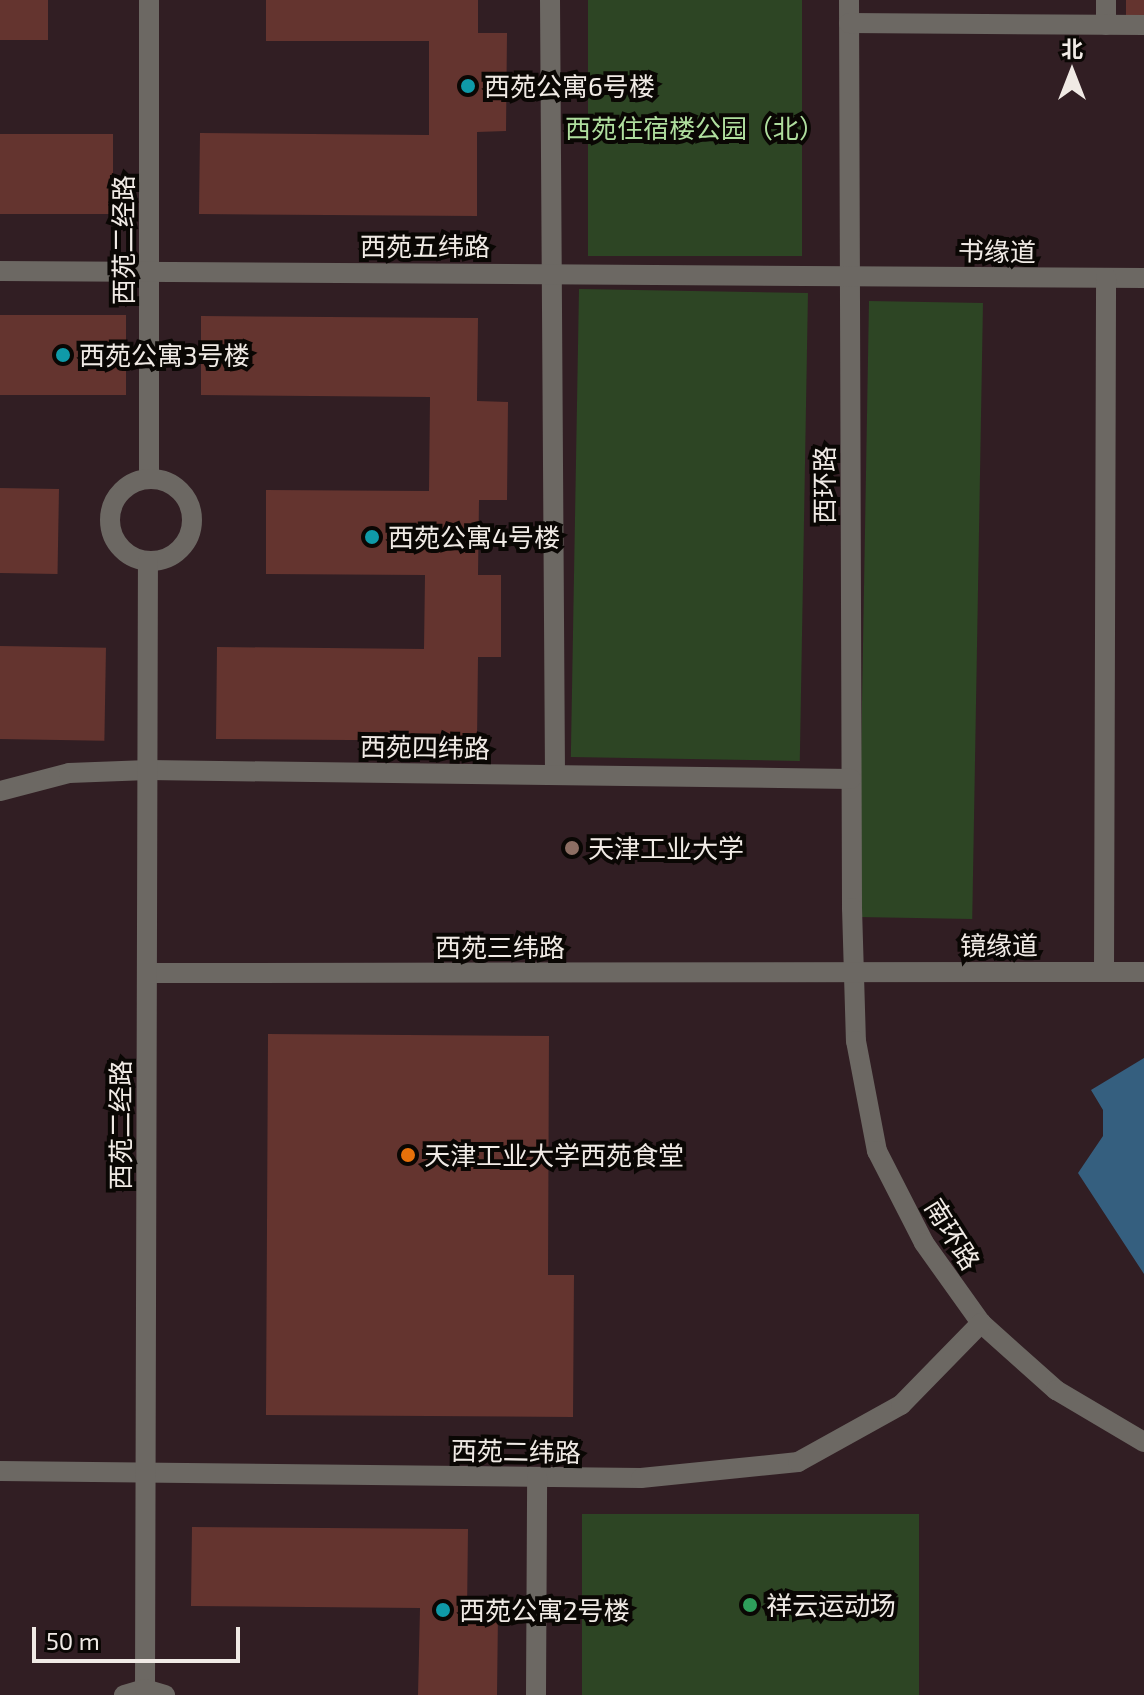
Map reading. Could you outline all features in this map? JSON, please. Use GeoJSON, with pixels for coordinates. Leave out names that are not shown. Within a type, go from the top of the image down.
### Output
{"type":"FeatureCollection","features":[{"type":"Feature","properties":{"kind":"street","name":"西苑二经路"},"geometry":{"type":"LineString","coordinates":[[149,0],[149,479]]}},
{"type":"Feature","properties":{"kind":"street"},"geometry":{"type":"LineString","coordinates":[[550,0],[555,774]]}},
{"type":"Feature","properties":{"kind":"street","name":"西环路"},"geometry":{"type":"LineString","coordinates":[[849,0],[853,970]]}},
{"type":"Feature","properties":{"kind":"street"},"geometry":{"type":"LineString","coordinates":[[1106,0],[1106,25]]}},
{"type":"Feature","properties":{"kind":"street"},"geometry":{"type":"LineString","coordinates":[[849,23],[1144,25]]}},
{"type":"Feature","properties":{"kind":"street","name":"西苑五纬路"},"geometry":{"type":"LineString","coordinates":[[0,271],[850,275]]}},
{"type":"Feature","properties":{"kind":"street","name":"书缘道"},"geometry":{"type":"LineString","coordinates":[[850,275],[1144,278]]}},
{"type":"Feature","properties":{"kind":"street"},"geometry":{"type":"LineString","coordinates":[[1104,972],[1106,278]]}},
{"type":"Feature","properties":{"kind":"street"},"geometry":{"type":"LineString","coordinates":[[149,479],[182,493],[192,518],[185,544],[148,562],[115,542],[110,516],[121,492],[149,479]]}},
{"type":"Feature","properties":{"kind":"street","name":"西苑二经路"},"geometry":{"type":"LineString","coordinates":[[145,1689],[148,562]]}},
{"type":"Feature","properties":{"kind":"street","name":"西苑四纬路"},"geometry":{"type":"LineString","coordinates":[[0,791],[69,773],[148,770],[851,779]]}},
{"type":"Feature","properties":{"kind":"street","name":"镜缘道"},"geometry":{"type":"LineString","coordinates":[[853,970],[1144,972]]}},
{"type":"Feature","properties":{"kind":"street","name":"西苑三纬路"},"geometry":{"type":"LineString","coordinates":[[147,973],[853,970]]}},
{"type":"Feature","properties":{"kind":"street","name":"南环路"},"geometry":{"type":"LineString","coordinates":[[853,970],[856,1041],[877,1151],[924,1243],[981,1323],[1056,1390],[1144,1442]]}},
{"type":"Feature","properties":{"kind":"street","name":"西苑二纬路"},"geometry":{"type":"LineString","coordinates":[[0,1471],[641,1478],[798,1462],[901,1405],[981,1323]]}},
{"type":"Feature","properties":{"kind":"street"},"geometry":{"type":"LineString","coordinates":[[536,1695],[537,1477]]}},
{"type":"Feature","properties":{"kind":"street"},"geometry":{"type":"LineString","coordinates":[[124,1695],[145,1689],[165,1695]]}},
{"type":"Feature","properties":{"kind":"shaded area","name":"天津工业大学"},"geometry":{"type":"Polygon","coordinates":[[[0,0],[1144,0],[1144,1695],[0,1695],[0,0]]]}},
{"type":"Feature","properties":{"kind":"green space","name":"西苑住宿楼公园（北）"},"geometry":{"type":"Polygon","coordinates":[[[588,0],[802,0],[802,256],[588,256],[588,0]]]}},
{"type":"Feature","properties":{"kind":"green space"},"geometry":{"type":"Polygon","coordinates":[[[579,289],[808,293],[800,761],[571,757],[579,289]]]}},
{"type":"Feature","properties":{"kind":"green space"},"geometry":{"type":"Polygon","coordinates":[[[869,301],[983,303],[972,919],[858,917],[869,301]]]}},
{"type":"Feature","properties":{"kind":"green space","name":"祥云运动场"},"geometry":{"type":"Polygon","coordinates":[[[582,1514],[919,1514],[919,1695],[582,1695],[582,1514]]]}},
{"type":"Feature","properties":{"kind":"water"},"geometry":{"type":"Polygon","coordinates":[[[1144,1058],[1144,1274],[1078,1173],[1103,1136],[1103,1110],[1091,1090],[1144,1058]]]}},
{"type":"Feature","properties":{"kind":"building"},"geometry":{"type":"Polygon","coordinates":[[[0,0],[48,0],[48,40],[0,40],[0,0]]]}},
{"type":"Feature","properties":{"kind":"building","name":"西苑公寓6号楼"},"geometry":{"type":"Polygon","coordinates":[[[266,0],[478,0],[478,33],[507,33],[506,131],[477,132],[477,216],[199,214],[200,133],[429,135],[429,41],[266,41],[266,0]]]}},
{"type":"Feature","properties":{"kind":"building"},"geometry":{"type":"Polygon","coordinates":[[[1126,0],[1144,0],[1144,15],[1126,15],[1126,0]]]}},
{"type":"Feature","properties":{"kind":"building"},"geometry":{"type":"Polygon","coordinates":[[[0,134],[113,134],[113,214],[0,214],[0,134]]]}},
{"type":"Feature","properties":{"kind":"building","name":"西苑公寓3号楼"},"geometry":{"type":"Polygon","coordinates":[[[0,315],[126,315],[126,395],[0,395],[0,315]]]}},
{"type":"Feature","properties":{"kind":"building","name":"西苑公寓4号楼"},"geometry":{"type":"Polygon","coordinates":[[[201,316],[478,318],[477,401],[508,402],[507,500],[479,500],[478,575],[501,575],[501,657],[478,657],[477,741],[216,739],[217,647],[424,649],[425,575],[266,574],[266,490],[429,491],[430,397],[201,395],[201,316]]]}},
{"type":"Feature","properties":{"kind":"building"},"geometry":{"type":"Polygon","coordinates":[[[0,488],[59,489],[58,574],[0,573],[0,488]]]}},
{"type":"Feature","properties":{"kind":"building"},"geometry":{"type":"Polygon","coordinates":[[[0,646],[106,648],[104,741],[0,739],[0,646]]]}},
{"type":"Feature","properties":{"kind":"building","name":"天津工业大学西苑食堂"},"geometry":{"type":"Polygon","coordinates":[[[268,1034],[549,1036],[548,1275],[574,1275],[573,1417],[266,1415],[268,1034]]]}},
{"type":"Feature","properties":{"kind":"building","name":"西苑公寓2号楼"},"geometry":{"type":"Polygon","coordinates":[[[192,1527],[468,1529],[467,1613],[498,1613],[497,1695],[418,1695],[420,1608],[191,1606],[192,1527]]]}},
{"type":"Feature","properties":{"kind":"place","name":"西苑公寓6号楼"},"geometry":{"type":"Point","coordinates":[468,86]}},
{"type":"Feature","properties":{"kind":"place","name":"西苑公寓3号楼"},"geometry":{"type":"Point","coordinates":[63,355]}},
{"type":"Feature","properties":{"kind":"place","name":"西苑公寓4号楼"},"geometry":{"type":"Point","coordinates":[372,537]}},
{"type":"Feature","properties":{"kind":"place","name":"天津工业大学"},"geometry":{"type":"Point","coordinates":[572,848]}},
{"type":"Feature","properties":{"kind":"place","name":"天津工业大学西苑食堂"},"geometry":{"type":"Point","coordinates":[408,1155]}},
{"type":"Feature","properties":{"kind":"place","name":"祥云运动场"},"geometry":{"type":"Point","coordinates":[750,1605]}},
{"type":"Feature","properties":{"kind":"place","name":"西苑公寓2号楼"},"geometry":{"type":"Point","coordinates":[443,1610]}}]}
